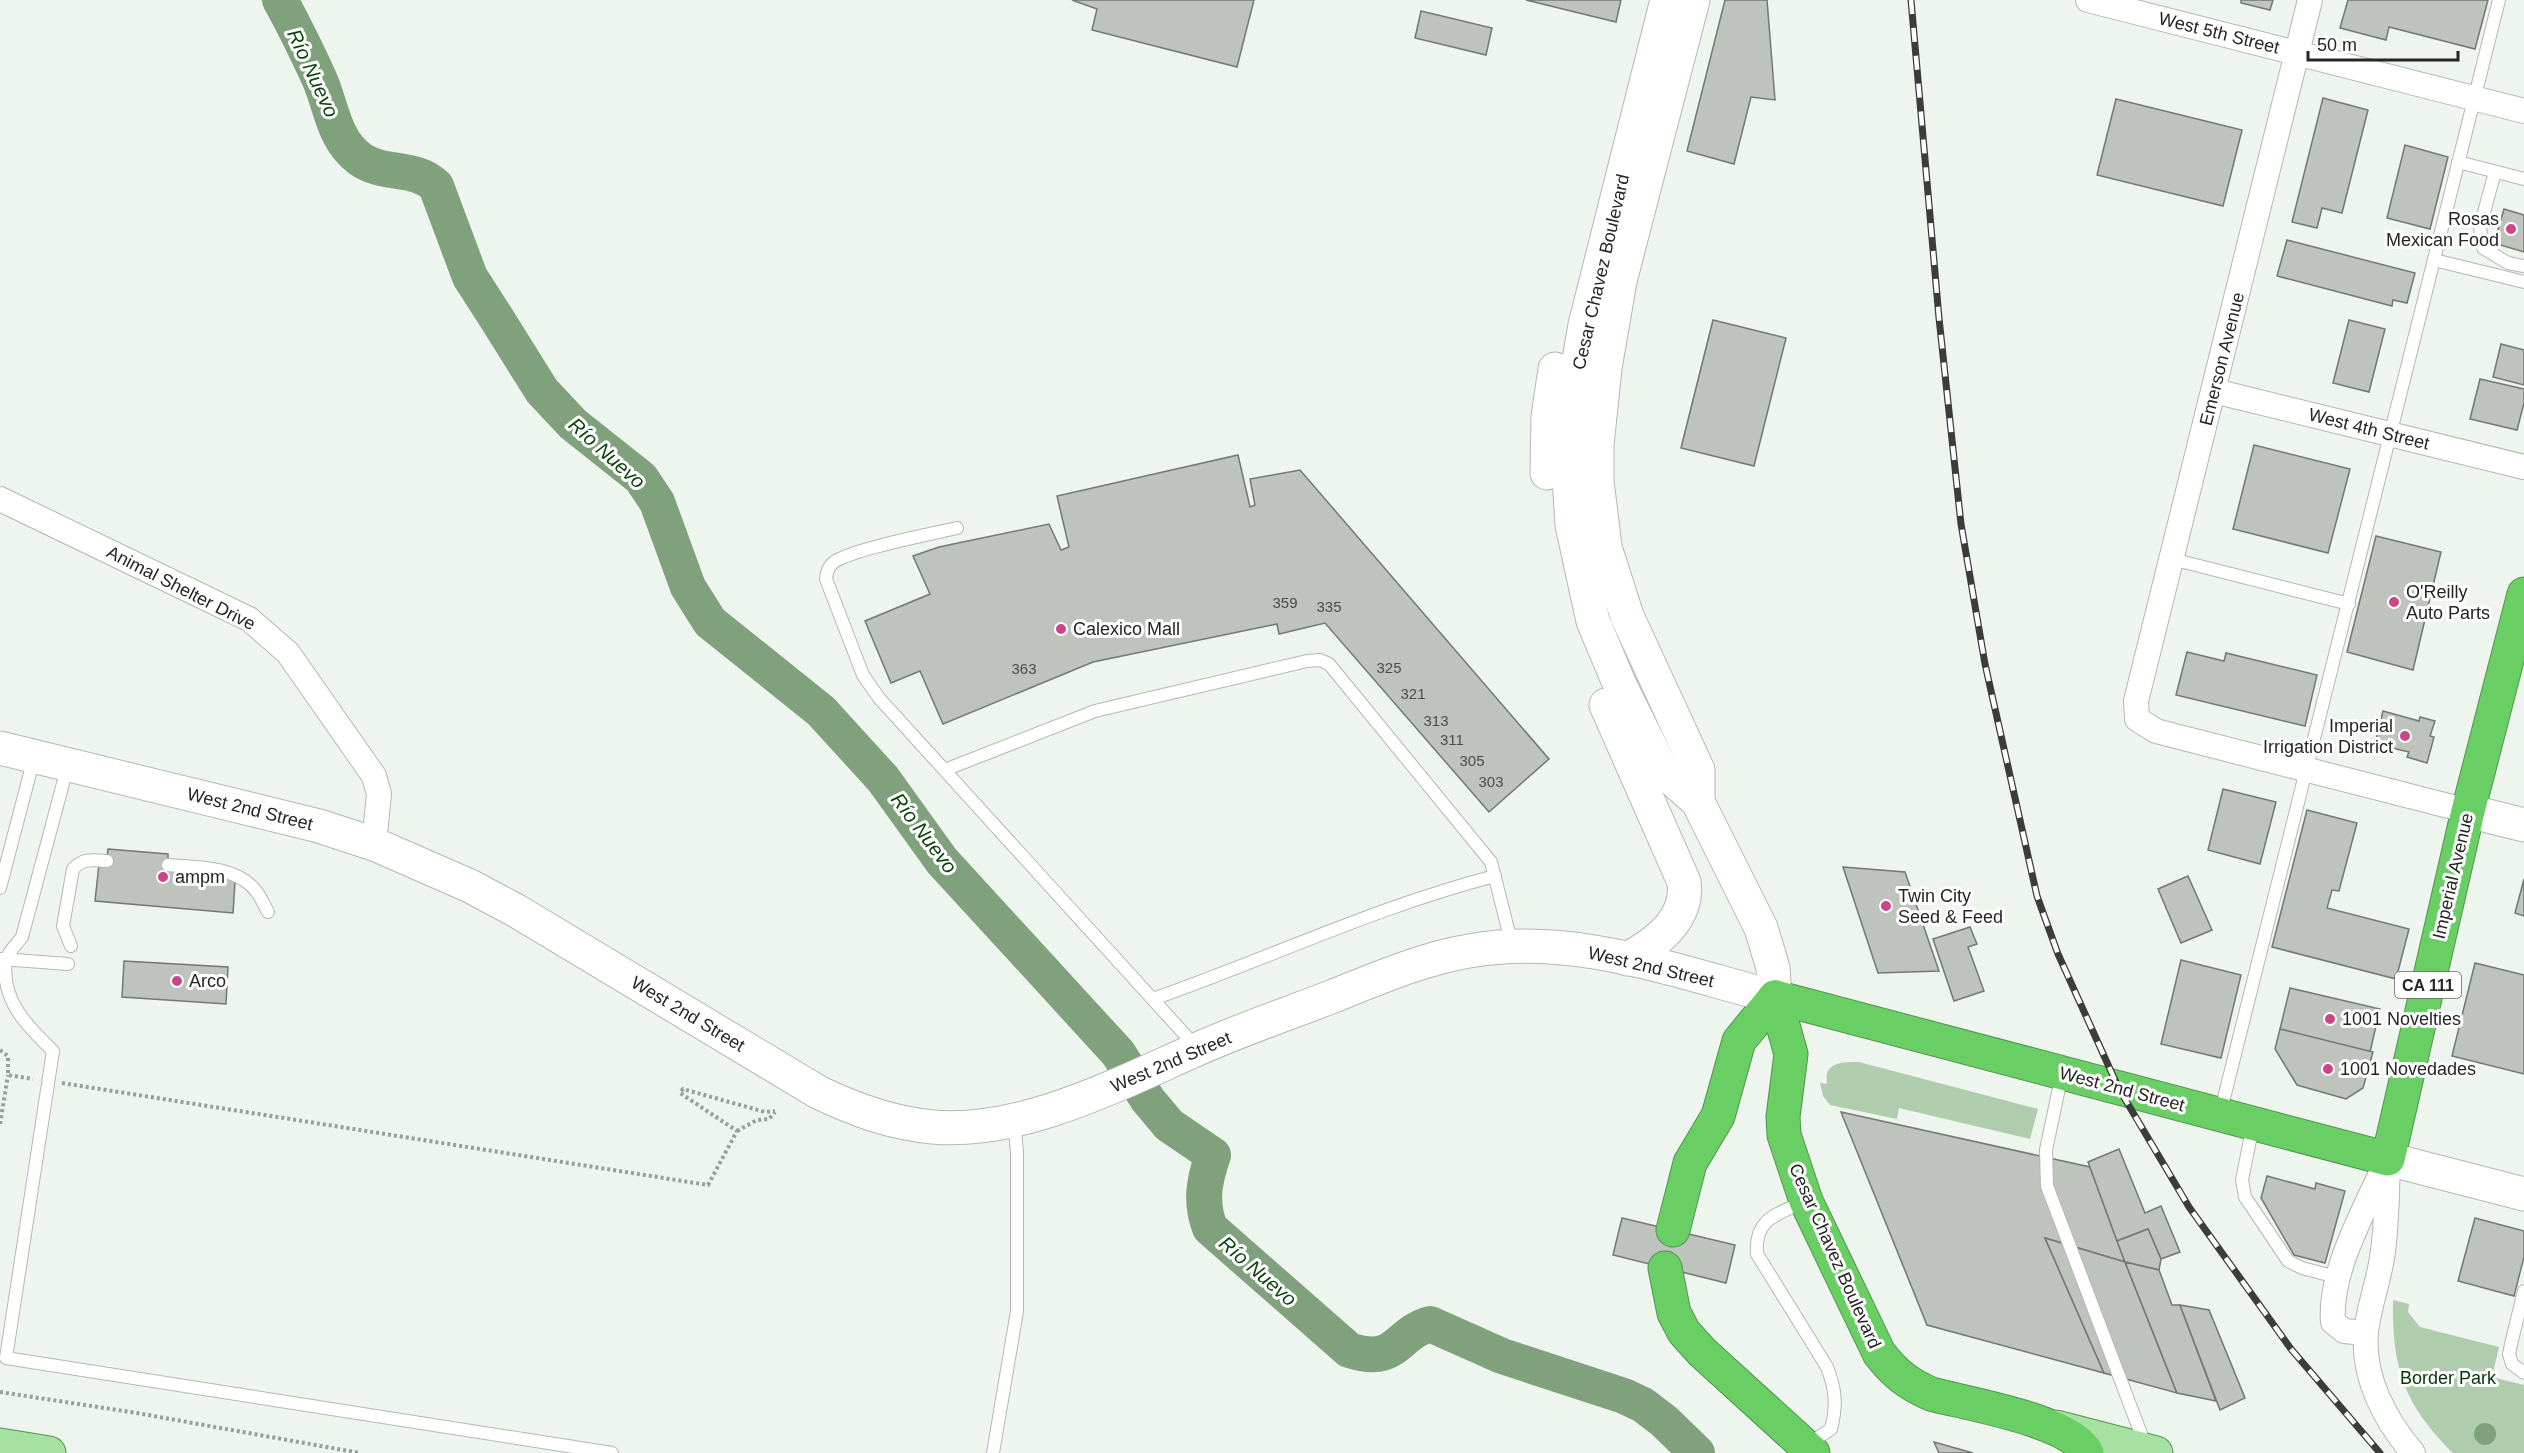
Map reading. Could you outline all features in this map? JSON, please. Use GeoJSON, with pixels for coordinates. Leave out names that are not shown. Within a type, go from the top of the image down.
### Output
{"type":"FeatureCollection","features":[{"type":"Feature","properties":{"kind":"highway","name":"Imperial Avenue"},"geometry":{"type":"LineString","coordinates":[[2388,1159],[2468,811],[2524,594]]}},
{"type":"Feature","properties":{"kind":"highway","name":"West 2nd Street"},"geometry":{"type":"LineString","coordinates":[[1775,997],[2388,1159]]}},
{"type":"Feature","properties":{"kind":"highway","name":"Cesar Chavez Boulevard"},"geometry":{"type":"LineString","coordinates":[[1775,997],[1791,1054],[1783,1117],[1784,1136],[1806,1201],[1879,1353],[1894,1373],[1931,1394],[2056,1427],[2077,1439],[2087,1453]]}},
{"type":"Feature","properties":{"kind":"highway"},"geometry":{"type":"LineString","coordinates":[[1673,1230],[1690,1163],[1718,1116],[1739,1041],[1775,997]]}},
{"type":"Feature","properties":{"kind":"highway"},"geometry":{"type":"LineString","coordinates":[[1665,1268],[1674,1313],[1684,1332],[1702,1352],[1810,1449]]}},
{"type":"Feature","properties":{"kind":"main road"},"geometry":{"type":"LineString","coordinates":[[1627,959],[1654,943],[1674,922],[1683,906],[1686,894],[1684,882],[1575,630],[1554,547],[1546,456],[1548,417],[1557,358],[1645,0]]}},
{"type":"Feature","properties":{"kind":"main road","name":"Cesar Chavez Boulevard"},"geometry":{"type":"LineString","coordinates":[[1667,0],[1585,325],[1574,394],[1568,461],[1572,525],[1593,621],[1662,770],[1698,802],[1761,928],[1773,968],[1775,997]]}},
{"type":"Feature","properties":{"kind":"main road","name":"Cesar Chavez Boulevard"},"geometry":{"type":"LineString","coordinates":[[1693,0],[1620,281],[1605,368],[1597,445],[1597,481],[1605,547],[1627,616],[1698,770],[1698,802]]}},
{"type":"Feature","properties":{"kind":"main road","name":"West 2nd Street"},"geometry":{"type":"LineString","coordinates":[[0,748],[237,804],[319,826],[374,844],[470,886],[515,910],[818,1092],[855,1110],[889,1120],[934,1127],[980,1126],[1014,1120],[1090,1097],[1185,1055],[1443,956],[1512,946],[1565,948],[1627,959],[1775,997]]}},
{"type":"Feature","properties":{"kind":"main road"},"geometry":{"type":"LineString","coordinates":[[2468,811],[2524,825]]}},
{"type":"Feature","properties":{"kind":"main road"},"geometry":{"type":"LineString","coordinates":[[2388,1159],[2524,1194]]}},
{"type":"Feature","properties":{"kind":"main road"},"geometry":{"type":"LineString","coordinates":[[2056,1427],[2152,1452]]}},
{"type":"Feature","properties":{"kind":"main road"},"geometry":{"type":"LineString","coordinates":[[0,1445],[49,1453]]}},
{"type":"Feature","properties":{"kind":"street","name":"West 5th Street"},"geometry":{"type":"LineString","coordinates":[[2088,0],[2524,111]]}},
{"type":"Feature","properties":{"kind":"street","name":"Emerson Avenue"},"geometry":{"type":"LineString","coordinates":[[2307,770],[2156,731],[2137,719],[2136,701],[2310,0]]}},
{"type":"Feature","properties":{"kind":"street","name":"West 4th Street"},"geometry":{"type":"LineString","coordinates":[[2214,391],[2524,467]]}},
{"type":"Feature","properties":{"kind":"street","name":"Animal Shelter Drive"},"geometry":{"type":"LineString","coordinates":[[0,499],[249,619],[274,639],[288,652],[374,776],[379,794],[374,844]]}},
{"type":"Feature","properties":{"kind":"street"},"geometry":{"type":"LineString","coordinates":[[2307,770],[2468,811]]}},
{"type":"Feature","properties":{"kind":"street","name":"Imperial Avenue"},"geometry":{"type":"LineString","coordinates":[[2366,1333],[2344,1331],[2334,1322],[2332,1308],[2349,1242],[2388,1159]]}},
{"type":"Feature","properties":{"kind":"street","name":"Imperial Avenue"},"geometry":{"type":"LineString","coordinates":[[2388,1159],[2383,1251],[2366,1333],[2370,1373],[2377,1397],[2394,1431],[2413,1453]]}},
{"type":"Feature","properties":{"kind":"lane"},"geometry":{"type":"LineString","coordinates":[[2220,1115],[2499,0]]}},
{"type":"Feature","properties":{"kind":"lane"},"geometry":{"type":"LineString","coordinates":[[2458,162],[2524,179]]}},
{"type":"Feature","properties":{"kind":"lane"},"geometry":{"type":"LineString","coordinates":[[2495,172],[2480,227],[2483,248],[2508,263],[2524,266]]}},
{"type":"Feature","properties":{"kind":"lane"},"geometry":{"type":"LineString","coordinates":[[2434,260],[2524,282]]}},
{"type":"Feature","properties":{"kind":"lane"},"geometry":{"type":"LineString","coordinates":[[957,528],[835,561],[827,569],[826,579],[863,675],[879,698],[947,769],[1153,999],[1185,1055]]}},
{"type":"Feature","properties":{"kind":"lane"},"geometry":{"type":"LineString","coordinates":[[2172,559],[2349,603]]}},
{"type":"Feature","properties":{"kind":"lane"},"geometry":{"type":"LineString","coordinates":[[947,769],[1095,711],[1320,660],[1329,664],[1491,861],[1512,946]]}},
{"type":"Feature","properties":{"kind":"lane"},"geometry":{"type":"LineString","coordinates":[[0,888],[34,756]]}},
{"type":"Feature","properties":{"kind":"lane"},"geometry":{"type":"LineString","coordinates":[[3,959],[22,937],[68,765]]}},
{"type":"Feature","properties":{"kind":"lane"},"geometry":{"type":"LineString","coordinates":[[71,946],[63,926],[73,869],[79,862],[86,860],[107,861]]}},
{"type":"Feature","properties":{"kind":"lane"},"geometry":{"type":"LineString","coordinates":[[168,865],[208,868],[231,874],[255,890],[268,912]]}},
{"type":"Feature","properties":{"kind":"lane"},"geometry":{"type":"LineString","coordinates":[[1153,999],[1228,973],[1428,894],[1495,876]]}},
{"type":"Feature","properties":{"kind":"lane"},"geometry":{"type":"LineString","coordinates":[[0,946],[3,959],[1,984],[8,1003],[19,1019],[53,1051],[3,1357],[612,1453]]}},
{"type":"Feature","properties":{"kind":"lane"},"geometry":{"type":"LineString","coordinates":[[3,959],[68,964]]}},
{"type":"Feature","properties":{"kind":"lane"},"geometry":{"type":"LineString","coordinates":[[2062,1074],[2046,1150],[2047,1185],[2152,1452]]}},
{"type":"Feature","properties":{"kind":"lane"},"geometry":{"type":"LineString","coordinates":[[993,1453],[1017,1311],[1017,1152],[1014,1120]]}},
{"type":"Feature","properties":{"kind":"lane"},"geometry":{"type":"LineString","coordinates":[[2253,1124],[2242,1180],[2245,1197],[2288,1261],[2302,1268],[2340,1278]]}},
{"type":"Feature","properties":{"kind":"lane"},"geometry":{"type":"LineString","coordinates":[[1806,1201],[1767,1219],[1762,1225],[1756,1246],[1757,1254],[1827,1367],[1835,1388],[1836,1410],[1831,1429],[1810,1449]]}},
{"type":"Feature","properties":{"kind":"lane"},"geometry":{"type":"LineString","coordinates":[[2524,1291],[2510,1354],[2512,1364],[2524,1373]]}},
{"type":"Feature","properties":{"kind":"path"},"geometry":{"type":"LineString","coordinates":[[0,1050],[8,1056],[8,1075],[0,1124]]}},
{"type":"Feature","properties":{"kind":"path"},"geometry":{"type":"LineString","coordinates":[[8,1075],[708,1185],[737,1131],[757,1119],[769,1119],[775,1111],[765,1112],[683,1089],[680,1093],[737,1131]]}},
{"type":"Feature","properties":{"kind":"path"},"geometry":{"type":"LineString","coordinates":[[0,1392],[137,1413],[360,1453]]}},
{"type":"Feature","properties":{"kind":"green space"},"geometry":{"type":"Polygon","coordinates":[[[1859,1062],[2038,1109],[2030,1139],[1899,1108],[1897,1119],[1830,1105],[1823,1096],[1820,1083],[1827,1084],[1829,1070],[1836,1064],[1859,1062]]]}},
{"type":"Feature","properties":{"kind":"green space","name":"Border Park"},"geometry":{"type":"Polygon","coordinates":[[[2393,1300],[2409,1304],[2408,1312],[2420,1327],[2499,1347],[2492,1377],[2524,1385],[2524,1453],[2453,1453],[2436,1435],[2412,1401],[2404,1384],[2395,1346],[2393,1300]]]}},
{"type":"Feature","properties":{"kind":"shaded area"},"geometry":{"type":"Polygon","coordinates":[[[2485,1423],[2493,1426],[2496,1434],[2493,1442],[2485,1445],[2477,1442],[2474,1434],[2477,1426],[2485,1423]]]}},
{"type":"Feature","properties":{"kind":"building"},"geometry":{"type":"Polygon","coordinates":[[[1072,0],[1254,0],[1237,67],[1092,30],[1097,9],[1072,0]]]}},
{"type":"Feature","properties":{"kind":"building"},"geometry":{"type":"Polygon","coordinates":[[[1526,0],[1621,0],[1616,22],[1526,0]]]}},
{"type":"Feature","properties":{"kind":"building"},"geometry":{"type":"Polygon","coordinates":[[[1725,0],[1767,0],[1775,100],[1751,97],[1734,164],[1687,151],[1725,0]]]}},
{"type":"Feature","properties":{"kind":"building"},"geometry":{"type":"Polygon","coordinates":[[[2241,0],[2273,0],[2270,10],[2241,3],[2241,0]]]}},
{"type":"Feature","properties":{"kind":"building"},"geometry":{"type":"Polygon","coordinates":[[[2348,0],[2488,0],[2475,49],[2389,27],[2386,40],[2340,28],[2348,0]]]}},
{"type":"Feature","properties":{"kind":"building"},"geometry":{"type":"Polygon","coordinates":[[[1421,11],[1492,28],[1486,55],[1415,38],[1421,11]]]}},
{"type":"Feature","properties":{"kind":"building"},"geometry":{"type":"Polygon","coordinates":[[[2323,98],[2368,110],[2342,213],[2322,208],[2317,228],[2292,222],[2323,98]]]}},
{"type":"Feature","properties":{"kind":"building"},"geometry":{"type":"Polygon","coordinates":[[[2116,99],[2242,130],[2223,206],[2097,175],[2116,99]]]}},
{"type":"Feature","properties":{"kind":"building"},"geometry":{"type":"Polygon","coordinates":[[[2405,145],[2448,157],[2430,229],[2387,218],[2405,145]]]}},
{"type":"Feature","properties":{"kind":"building","name":"Rosas Mexican Food"},"geometry":{"type":"Polygon","coordinates":[[[2504,209],[2524,215],[2524,252],[2494,243],[2504,209]]]}},
{"type":"Feature","properties":{"kind":"building"},"geometry":{"type":"Polygon","coordinates":[[[2287,240],[2415,273],[2407,303],[2393,300],[2392,306],[2277,276],[2287,240]]]}},
{"type":"Feature","properties":{"kind":"building"},"geometry":{"type":"Polygon","coordinates":[[[1713,320],[1786,338],[1754,466],[1681,448],[1713,320]]]}},
{"type":"Feature","properties":{"kind":"building"},"geometry":{"type":"Polygon","coordinates":[[[2349,320],[2385,329],[2369,392],[2333,383],[2349,320]]]}},
{"type":"Feature","properties":{"kind":"building"},"geometry":{"type":"Polygon","coordinates":[[[2501,344],[2524,350],[2524,385],[2493,377],[2501,344]]]}},
{"type":"Feature","properties":{"kind":"building"},"geometry":{"type":"Polygon","coordinates":[[[2480,379],[2524,389],[2524,403],[2517,430],[2470,419],[2480,379]]]}},
{"type":"Feature","properties":{"kind":"building"},"geometry":{"type":"Polygon","coordinates":[[[2254,445],[2350,469],[2328,553],[2233,529],[2254,445]]]}},
{"type":"Feature","properties":{"kind":"building","name":"Calexico Mall"},"geometry":{"type":"Polygon","coordinates":[[[1238,455],[1250,507],[1255,505],[1250,479],[1300,470],[1549,759],[1489,812],[1325,623],[1279,634],[1277,624],[1093,662],[943,724],[920,671],[891,683],[865,621],[930,594],[913,556],[939,547],[1049,524],[1061,550],[1069,547],[1057,496],[1238,455]]]}},
{"type":"Feature","properties":{"kind":"building","name":"O'Reilly Auto Parts"},"geometry":{"type":"Polygon","coordinates":[[[2376,536],[2441,552],[2413,670],[2347,652],[2376,536]]]}},
{"type":"Feature","properties":{"kind":"building"},"geometry":{"type":"Polygon","coordinates":[[[2187,652],[2224,661],[2226,653],[2317,675],[2305,726],[2176,695],[2187,652]]]}},
{"type":"Feature","properties":{"kind":"building","name":"Imperial Irrigation District"},"geometry":{"type":"Polygon","coordinates":[[[2383,711],[2419,721],[2420,717],[2435,721],[2430,736],[2434,737],[2427,763],[2407,757],[2409,752],[2375,744],[2383,711]]]}},
{"type":"Feature","properties":{"kind":"building"},"geometry":{"type":"Polygon","coordinates":[[[2223,789],[2276,802],[2260,864],[2208,850],[2223,789]]]}},
{"type":"Feature","properties":{"kind":"building"},"geometry":{"type":"Polygon","coordinates":[[[2307,810],[2357,823],[2339,891],[2332,890],[2327,908],[2409,929],[2396,979],[2272,947],[2307,810]]]}},
{"type":"Feature","properties":{"kind":"building","name":"ampm"},"geometry":{"type":"Polygon","coordinates":[[[108,849],[168,854],[168,869],[222,872],[235,882],[233,913],[95,901],[99,864],[106,865],[108,849]]]}},
{"type":"Feature","properties":{"kind":"building","name":"Twin City Seed & Feed"},"geometry":{"type":"Polygon","coordinates":[[[1843,867],[1905,872],[1939,971],[1878,973],[1843,867]]]}},
{"type":"Feature","properties":{"kind":"building"},"geometry":{"type":"Polygon","coordinates":[[[2188,876],[2212,930],[2181,943],[2158,889],[2188,876]]]}},
{"type":"Feature","properties":{"kind":"building"},"geometry":{"type":"Polygon","coordinates":[[[2524,879],[2524,916],[2515,913],[2524,879]]]}},
{"type":"Feature","properties":{"kind":"building"},"geometry":{"type":"Polygon","coordinates":[[[1970,927],[1977,944],[1968,947],[1984,991],[1954,1001],[1933,939],[1970,927]]]}},
{"type":"Feature","properties":{"kind":"building"},"geometry":{"type":"Polygon","coordinates":[[[2181,960],[2241,975],[2221,1058],[2161,1044],[2181,960]]]}},
{"type":"Feature","properties":{"kind":"building"},"geometry":{"type":"Polygon","coordinates":[[[124,961],[228,967],[226,1004],[122,997],[124,961]]]}},
{"type":"Feature","properties":{"kind":"building"},"geometry":{"type":"Polygon","coordinates":[[[2475,963],[2524,975],[2524,1074],[2452,1056],[2475,963]]]}},
{"type":"Feature","properties":{"kind":"building","name":"1001 Novelties"},"geometry":{"type":"Polygon","coordinates":[[[2290,988],[2380,1009],[2370,1052],[2280,1029],[2290,988]]]}},
{"type":"Feature","properties":{"kind":"building","name":"1001 Novedades"},"geometry":{"type":"Polygon","coordinates":[[[2280,1029],[2373,1052],[2363,1088],[2346,1099],[2297,1085],[2275,1049],[2280,1029]]]}},
{"type":"Feature","properties":{"kind":"building"},"geometry":{"type":"Polygon","coordinates":[[[1841,1112],[2090,1167],[2125,1262],[2045,1238],[2104,1373],[1927,1325],[1841,1112]]]}},
{"type":"Feature","properties":{"kind":"building"},"geometry":{"type":"Polygon","coordinates":[[[2119,1149],[2145,1213],[2161,1206],[2180,1252],[2161,1259],[2148,1229],[2117,1241],[2088,1162],[2119,1149]]]}},
{"type":"Feature","properties":{"kind":"building"},"geometry":{"type":"Polygon","coordinates":[[[2267,1176],[2315,1189],[2316,1183],[2345,1191],[2325,1263],[2294,1255],[2261,1198],[2267,1176]]]}},
{"type":"Feature","properties":{"kind":"building"},"geometry":{"type":"Polygon","coordinates":[[[1622,1218],[1735,1245],[1726,1283],[1613,1255],[1622,1218]]]}},
{"type":"Feature","properties":{"kind":"building"},"geometry":{"type":"Polygon","coordinates":[[[2475,1218],[2524,1231],[2524,1257],[2514,1296],[2458,1281],[2475,1218]]]}},
{"type":"Feature","properties":{"kind":"building"},"geometry":{"type":"Polygon","coordinates":[[[2148,1229],[2161,1259],[2159,1270],[2125,1262],[2117,1241],[2148,1229]]]}},
{"type":"Feature","properties":{"kind":"building"},"geometry":{"type":"Polygon","coordinates":[[[2045,1238],[2125,1262],[2177,1393],[2104,1373],[2045,1238]]]}},
{"type":"Feature","properties":{"kind":"building"},"geometry":{"type":"Polygon","coordinates":[[[2125,1262],[2159,1270],[2172,1305],[2180,1305],[2216,1401],[2177,1393],[2125,1262]]]}},
{"type":"Feature","properties":{"kind":"building"},"geometry":{"type":"Polygon","coordinates":[[[2180,1305],[2209,1310],[2245,1398],[2220,1410],[2180,1305]]]}},
{"type":"Feature","properties":{"kind":"building"},"geometry":{"type":"Polygon","coordinates":[[[1934,1442],[1973,1453],[1939,1453],[1934,1442]]]}},
{"type":"Feature","properties":{"kind":"waterway","name":"Río Nuevo"},"geometry":{"type":"LineString","coordinates":[[280,0],[319,78],[334,122],[344,142],[360,159],[369,164],[418,175],[436,186],[470,277],[542,391],[573,424],[641,478],[657,502],[688,587],[710,622],[821,711],[883,779],[942,861],[1118,1053],[1148,1100],[1169,1125],[1213,1155],[1204,1192],[1205,1209],[1210,1228],[1349,1350],[1365,1354],[1387,1351],[1418,1329],[1430,1324],[1502,1356],[1624,1396],[1643,1405],[1664,1421],[1697,1453]]}},
{"type":"Feature","properties":{"kind":"railway"},"geometry":{"type":"LineString","coordinates":[[1911,0],[1939,318],[1961,524],[1985,664],[2037,896],[2058,954],[2119,1089],[2189,1207],[2291,1349],[2380,1453]]}},
{"type":"Feature","properties":{"kind":"place","name":"Rosas Mexican Food"},"geometry":{"type":"Point","coordinates":[2511,229]}},
{"type":"Feature","properties":{"kind":"place","name":"O'Reilly Auto Parts"},"geometry":{"type":"Point","coordinates":[2394,602]}},
{"type":"Feature","properties":{"kind":"place","name":"Calexico Mall"},"geometry":{"type":"Point","coordinates":[1061,629]}},
{"type":"Feature","properties":{"kind":"place","name":"Imperial Irrigation District"},"geometry":{"type":"Point","coordinates":[2405,736]}},
{"type":"Feature","properties":{"kind":"place","name":"ampm"},"geometry":{"type":"Point","coordinates":[163,877]}},
{"type":"Feature","properties":{"kind":"place","name":"Twin City Seed & Feed"},"geometry":{"type":"Point","coordinates":[1886,906]}},
{"type":"Feature","properties":{"kind":"place","name":"Arco"},"geometry":{"type":"Point","coordinates":[177,981]}},
{"type":"Feature","properties":{"kind":"place","name":"1001 Novelties"},"geometry":{"type":"Point","coordinates":[2330,1019]}},
{"type":"Feature","properties":{"kind":"place","name":"1001 Novedades"},"geometry":{"type":"Point","coordinates":[2328,1069]}}]}
